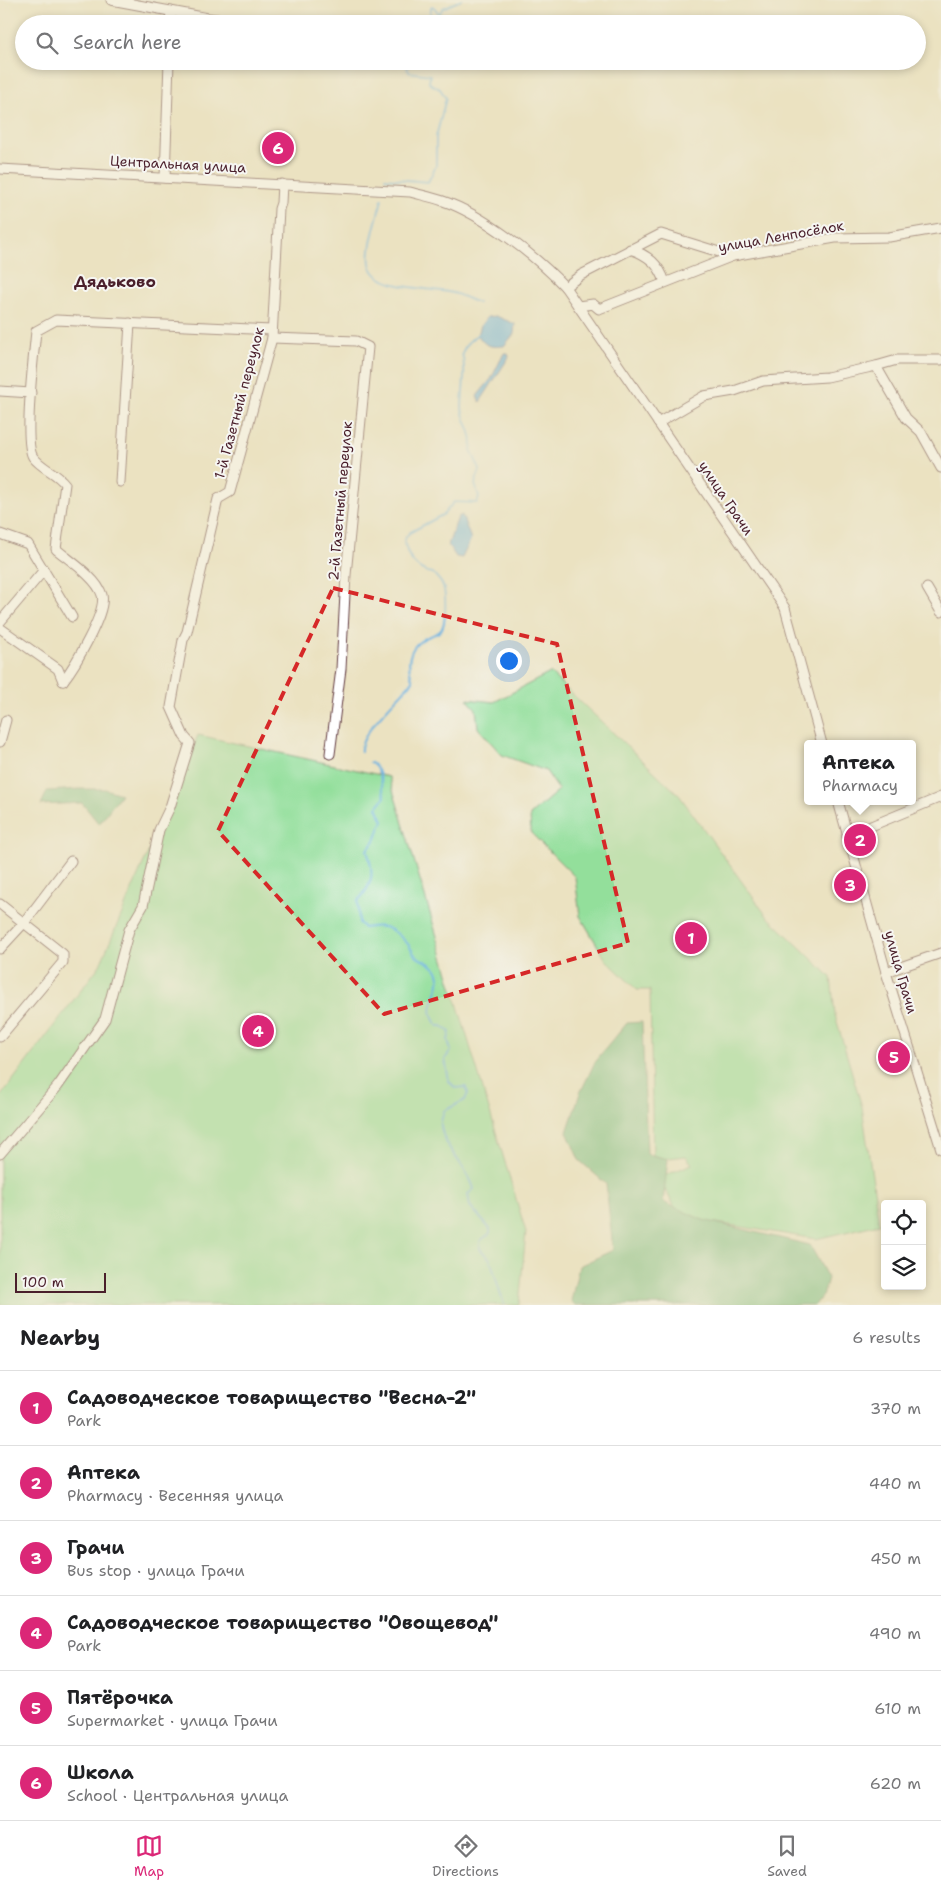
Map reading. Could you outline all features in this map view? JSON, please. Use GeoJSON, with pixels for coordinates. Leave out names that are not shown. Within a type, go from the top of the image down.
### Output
{"type":"FeatureCollection","features":[{"type":"Feature","properties":{"kind":"street"},"geometry":{"type":"LineString","coordinates":[[111,0],[196,15]]}},
{"type":"Feature","properties":{"kind":"street"},"geometry":{"type":"LineString","coordinates":[[171,11],[171,15]]}},
{"type":"Feature","properties":{"kind":"street"},"geometry":{"type":"LineString","coordinates":[[165,178],[169,70]]}},
{"type":"Feature","properties":{"kind":"street","name":"Центральная улица"},"geometry":{"type":"LineString","coordinates":[[0,169],[410,192],[444,201],[488,224],[545,266],[564,287]]}},
{"type":"Feature","properties":{"kind":"street","name":"1-й Газетный переулок"},"geometry":{"type":"LineString","coordinates":[[0,1154],[58,1086],[105,1019],[129,930],[143,906],[159,830],[170,807],[190,743],[184,736],[171,707],[183,640],[187,632],[218,499],[230,492],[272,334],[282,184]]}},
{"type":"Feature","properties":{"kind":"street","name":"улица Ленпосёлок"},"geometry":{"type":"LineString","coordinates":[[578,306],[593,304],[599,309],[733,256],[835,238],[889,237],[941,228]]}},
{"type":"Feature","properties":{"kind":"street"},"geometry":{"type":"LineString","coordinates":[[564,287],[581,275],[661,234],[733,256]]}},
{"type":"Feature","properties":{"kind":"street"},"geometry":{"type":"LineString","coordinates":[[630,249],[651,260],[660,268],[665,282]]}},
{"type":"Feature","properties":{"kind":"street","name":"улица Грачи"},"geometry":{"type":"LineString","coordinates":[[564,287],[785,608],[821,740]]}},
{"type":"Feature","properties":{"kind":"street"},"geometry":{"type":"LineString","coordinates":[[0,628],[58,669],[63,681],[87,642],[102,604],[102,594],[87,575],[56,549],[65,484],[60,477],[40,465],[32,455],[30,445],[31,393],[36,331],[56,320],[130,323],[272,334]]}},
{"type":"Feature","properties":{"kind":"street"},"geometry":{"type":"LineString","coordinates":[[120,482],[130,323]]}},
{"type":"Feature","properties":{"kind":"street","name":"2-й Газетный переулок"},"geometry":{"type":"LineString","coordinates":[[272,334],[356,341],[368,347],[346,575],[342,660],[330,754]]}},
{"type":"Feature","properties":{"kind":"street"},"geometry":{"type":"LineString","coordinates":[[658,423],[704,396],[734,392],[763,381],[827,377],[897,360],[941,360]]}},
{"type":"Feature","properties":{"kind":"street"},"geometry":{"type":"LineString","coordinates":[[876,366],[906,418],[921,432],[941,468]]}},
{"type":"Feature","properties":{"kind":"street"},"geometry":{"type":"LineString","coordinates":[[0,391],[31,393]]}},
{"type":"Feature","properties":{"kind":"street"},"geometry":{"type":"LineString","coordinates":[[0,534],[28,544],[72,617]]}},
{"type":"Feature","properties":{"kind":"street"},"geometry":{"type":"LineString","coordinates":[[0,622],[44,570]]}},
{"type":"Feature","properties":{"kind":"street"},"geometry":{"type":"LineString","coordinates":[[927,588],[941,612]]}},
{"type":"Feature","properties":{"kind":"street"},"geometry":{"type":"LineString","coordinates":[[0,742],[6,720]]}},
{"type":"Feature","properties":{"kind":"street"},"geometry":{"type":"LineString","coordinates":[[847,836],[941,797]]}},
{"type":"Feature","properties":{"kind":"street","name":"улица Грачи"},"geometry":{"type":"LineString","coordinates":[[839,805],[886,972],[941,1149]]}},
{"type":"Feature","properties":{"kind":"street"},"geometry":{"type":"LineString","coordinates":[[0,949],[24,923],[71,861]]}},
{"type":"Feature","properties":{"kind":"street"},"geometry":{"type":"LineString","coordinates":[[0,904],[63,954],[63,962],[60,968],[0,1037]]}},
{"type":"Feature","properties":{"kind":"street"},"geometry":{"type":"LineString","coordinates":[[886,972],[941,953]]}},
{"type":"Feature","properties":{"kind":"highlighted area"},"geometry":{"type":"Polygon","coordinates":[[[333,588],[557,644],[628,943],[384,1014],[218,831],[333,588]]]}},
{"type":"Feature","properties":{"kind":"green space"},"geometry":{"type":"Polygon","coordinates":[[[550,673],[679,795],[766,915],[831,977],[835,1015],[862,1107],[879,1224],[816,1239],[680,1217],[659,1178],[692,1164],[686,1156],[653,1160],[650,990],[637,990],[606,960],[580,916],[575,877],[531,833],[530,815],[559,790],[546,771],[502,755],[478,728],[476,709],[467,699],[494,702],[550,673]]]}},
{"type":"Feature","properties":{"kind":"green space"},"geometry":{"type":"Polygon","coordinates":[[[198,735],[389,777],[526,1232],[519,1305],[0,1305],[0,1097],[100,965],[198,735]]]}},
{"type":"Feature","properties":{"kind":"green space"},"geometry":{"type":"Polygon","coordinates":[[[105,789],[121,794],[99,824],[82,803],[41,805],[47,791],[105,789]]]}},
{"type":"Feature","properties":{"kind":"green space"},"geometry":{"type":"Polygon","coordinates":[[[642,1022],[647,1154],[668,1159],[663,1202],[703,1220],[810,1245],[828,1278],[824,1293],[815,1305],[575,1305],[571,1301],[579,1266],[613,1250],[606,1184],[579,1160],[567,1132],[580,1093],[596,1060],[627,1023],[642,1022]]]}},
{"type":"Feature","properties":{"kind":"water"},"geometry":{"type":"Polygon","coordinates":[[[496,316],[515,324],[514,334],[504,346],[489,345],[483,342],[478,335],[481,325],[487,317],[496,316]]]}},
{"type":"Feature","properties":{"kind":"water"},"geometry":{"type":"Polygon","coordinates":[[[504,353],[508,353],[509,357],[480,402],[477,396],[491,379],[504,353]]]}},
{"type":"Feature","properties":{"kind":"water"},"geometry":{"type":"Polygon","coordinates":[[[462,515],[471,539],[462,558],[456,557],[448,545],[458,517],[462,515]]]}},
{"type":"Feature","properties":{"kind":"waterway"},"geometry":{"type":"LineString","coordinates":[[431,15],[431,7],[434,7],[439,14],[443,8],[461,0]]}},
{"type":"Feature","properties":{"kind":"waterway"},"geometry":{"type":"LineString","coordinates":[[385,178],[428,182],[436,166],[436,137],[446,98],[440,89],[429,83],[430,75],[409,72],[408,70]]}},
{"type":"Feature","properties":{"kind":"waterway"},"geometry":{"type":"LineString","coordinates":[[382,199],[370,253],[371,267],[376,275],[395,284],[453,293],[478,303]]}},
{"type":"Feature","properties":{"kind":"waterway"},"geometry":{"type":"LineString","coordinates":[[361,752],[362,744],[373,725],[413,681],[409,664],[413,648],[424,639],[440,631],[444,623],[445,602],[442,584],[433,573],[427,572],[413,562],[407,552],[404,540],[409,533],[444,514],[454,502],[477,503],[479,497],[475,484],[480,470],[471,450],[470,433],[462,408],[464,374],[462,353],[469,342],[479,334]]}},
{"type":"Feature","properties":{"kind":"waterway"},"geometry":{"type":"LineString","coordinates":[[370,762],[379,773],[385,797],[377,807],[383,821],[374,842],[367,850],[371,865],[371,877],[367,889],[358,901],[359,923],[364,928],[377,926],[392,930],[407,943],[415,955],[437,971],[439,985],[431,1011],[438,1026],[442,1026],[450,1032],[448,1040],[451,1051],[445,1059],[449,1081],[455,1088],[466,1087],[468,1093],[465,1100],[444,1111],[441,1126],[447,1143],[467,1173],[474,1189],[468,1194],[470,1206],[490,1229],[490,1233],[480,1241],[480,1249],[490,1259],[504,1305]]}},
{"type":"Feature","properties":{"kind":"place","name":"Школа"},"geometry":{"type":"Point","coordinates":[278,148]}},
{"type":"Feature","properties":{"kind":"place","name":"Аптека"},"geometry":{"type":"Point","coordinates":[860,840]}},
{"type":"Feature","properties":{"kind":"place","name":"Грачи"},"geometry":{"type":"Point","coordinates":[850,885]}},
{"type":"Feature","properties":{"kind":"place","name":"Садоводческое товарищество \"Весна-2\""},"geometry":{"type":"Point","coordinates":[691,938]}},
{"type":"Feature","properties":{"kind":"place","name":"Садоводческое товарищество \"Овощевод\""},"geometry":{"type":"Point","coordinates":[258,1031]}},
{"type":"Feature","properties":{"kind":"place","name":"Пятёрочка"},"geometry":{"type":"Point","coordinates":[894,1057]}},
{"type":"Feature","properties":{"kind":"district","name":"Дядьково"},"geometry":{"type":"Point","coordinates":[115,281]}}]}
